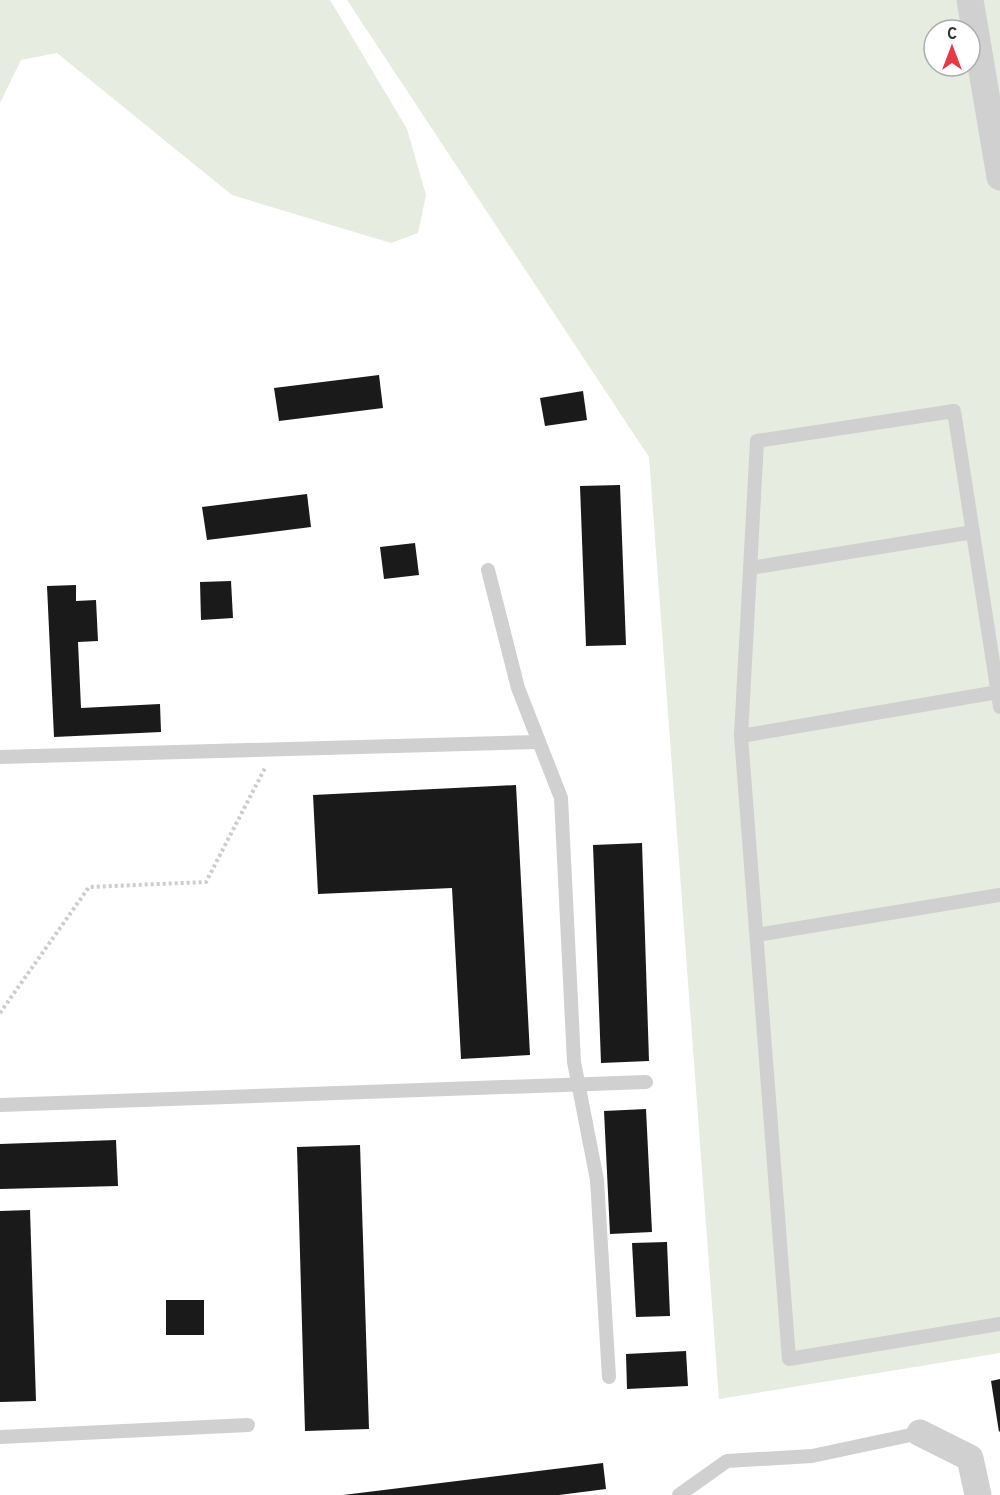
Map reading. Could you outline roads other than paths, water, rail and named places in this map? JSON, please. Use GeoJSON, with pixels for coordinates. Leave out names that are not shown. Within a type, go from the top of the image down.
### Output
{"type":"FeatureCollection","features":[{"type":"Feature","properties":{"kind":"street"},"geometry":{"type":"LineString","coordinates":[[970,0],[1000,177]]}},
{"type":"Feature","properties":{"kind":"street"},"geometry":{"type":"LineString","coordinates":[[920,1433],[970,1458],[978,1495]]}},
{"type":"Feature","properties":{"kind":"lane"},"geometry":{"type":"LineString","coordinates":[[1000,707],[954,411],[757,441],[741,736],[789,1359],[1000,1324]]}},
{"type":"Feature","properties":{"kind":"lane"},"geometry":{"type":"LineString","coordinates":[[750,568],[973,532]]}},
{"type":"Feature","properties":{"kind":"lane"},"geometry":{"type":"LineString","coordinates":[[488,570],[518,688],[561,798],[574,1062],[597,1180],[609,1377]]}},
{"type":"Feature","properties":{"kind":"lane"},"geometry":{"type":"LineString","coordinates":[[741,736],[998,692]]}},
{"type":"Feature","properties":{"kind":"lane"},"geometry":{"type":"LineString","coordinates":[[0,757],[539,742]]}},
{"type":"Feature","properties":{"kind":"lane"},"geometry":{"type":"LineString","coordinates":[[756,935],[1000,895]]}},
{"type":"Feature","properties":{"kind":"lane"},"geometry":{"type":"LineString","coordinates":[[0,1105],[646,1082]]}},
{"type":"Feature","properties":{"kind":"lane"},"geometry":{"type":"LineString","coordinates":[[0,1437],[248,1425]]}},
{"type":"Feature","properties":{"kind":"lane"},"geometry":{"type":"LineString","coordinates":[[679,1495],[727,1461],[812,1456],[920,1433]]}}]}
